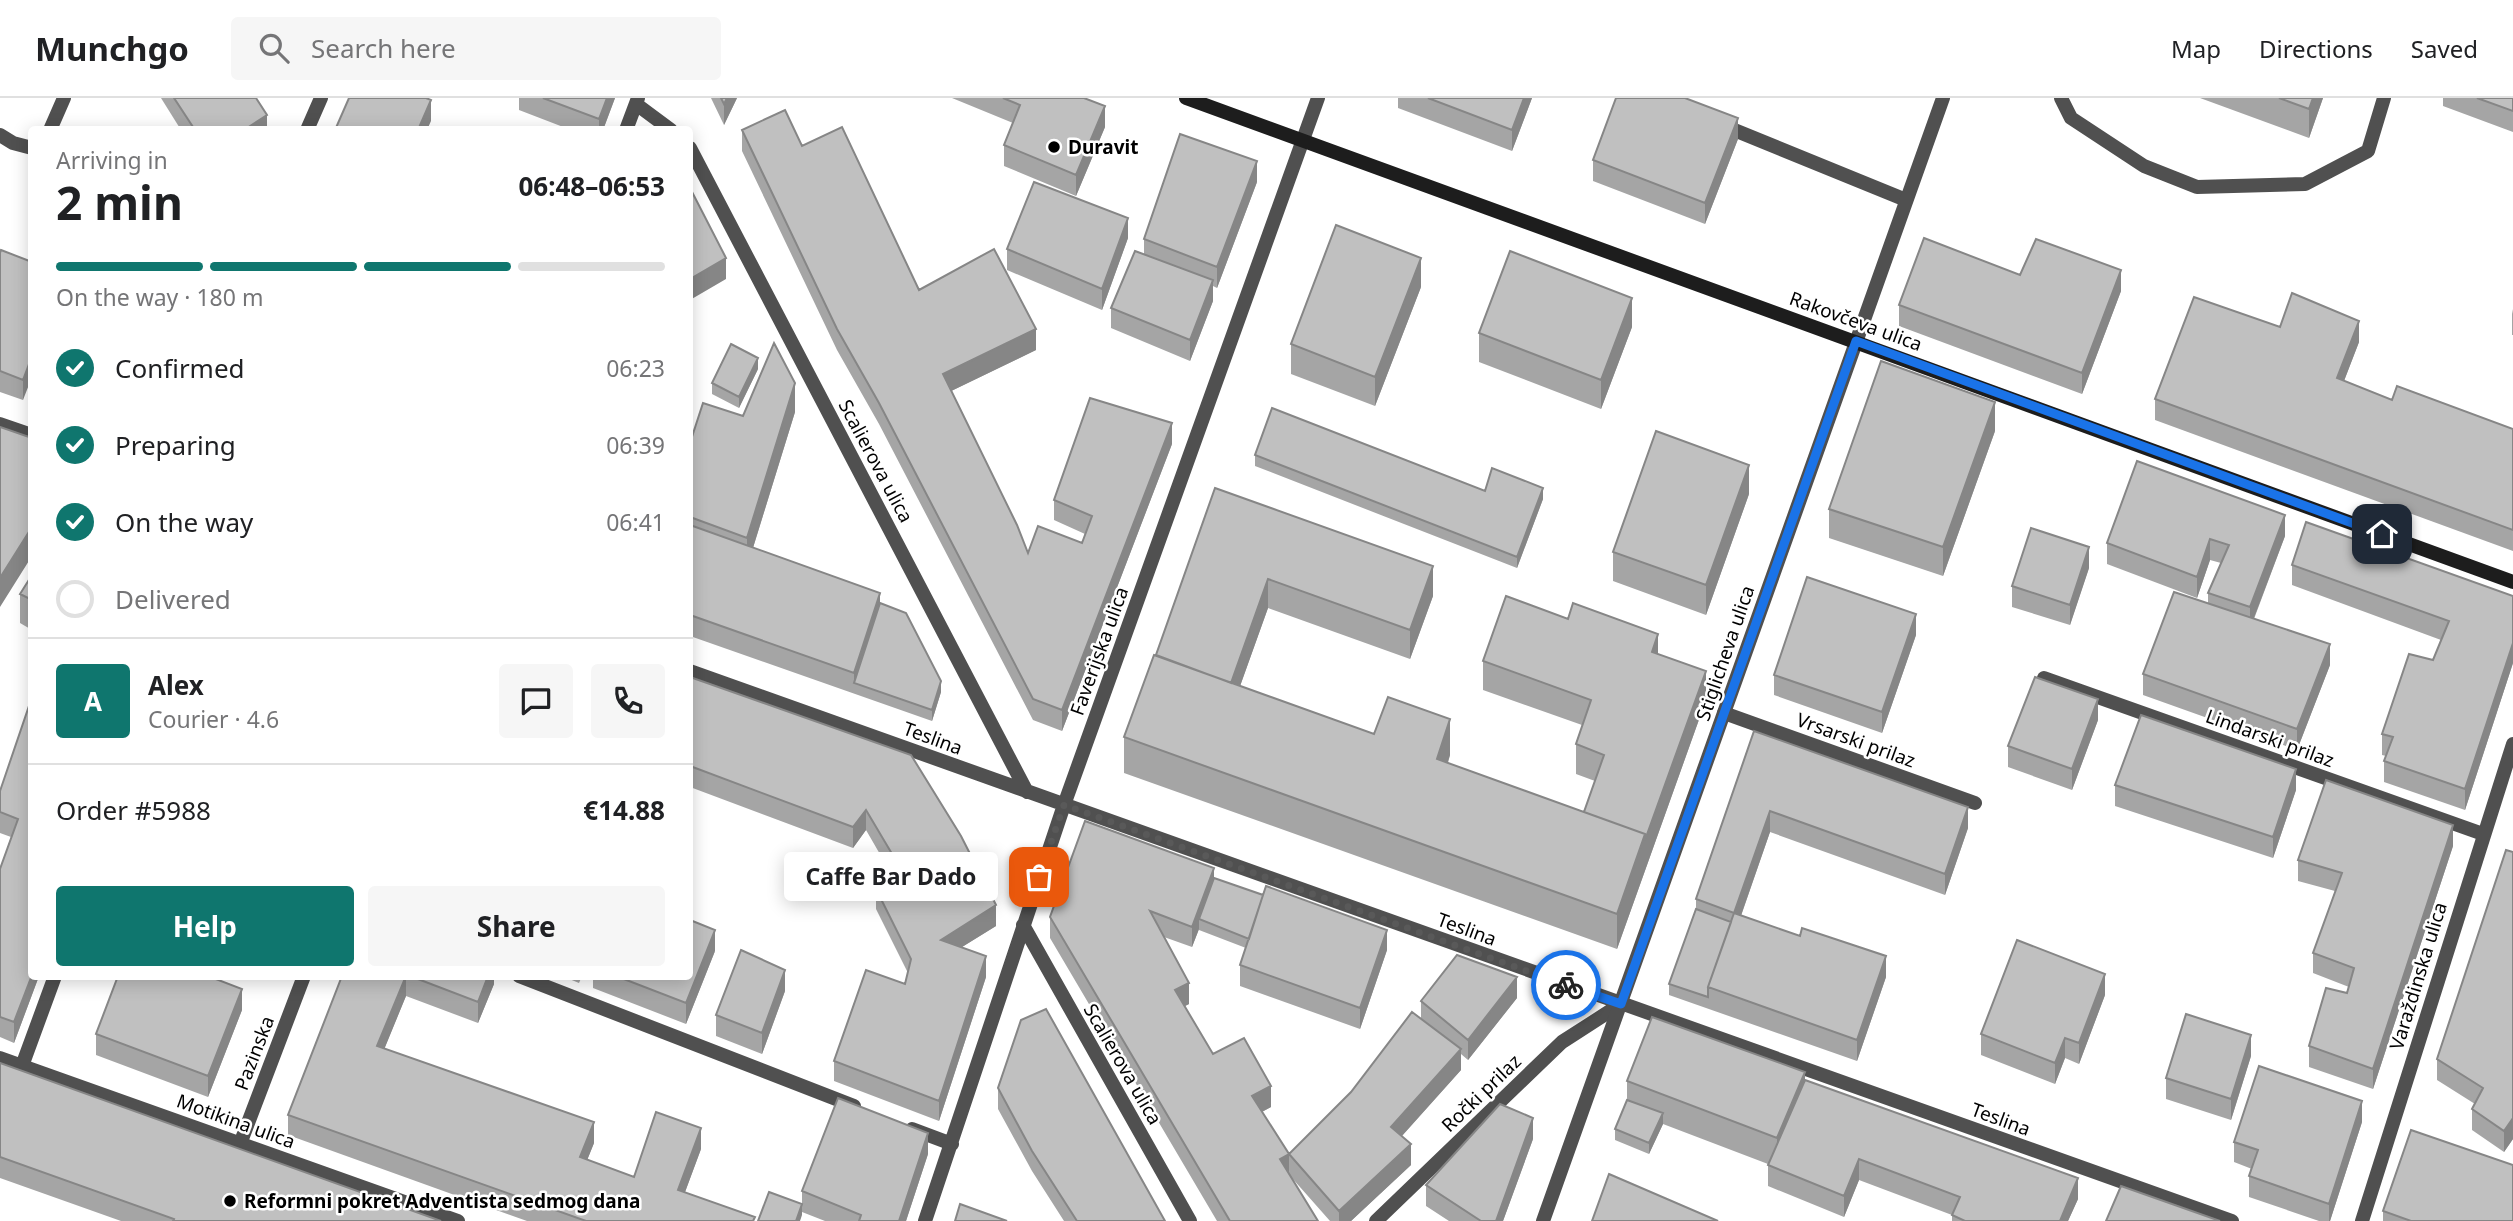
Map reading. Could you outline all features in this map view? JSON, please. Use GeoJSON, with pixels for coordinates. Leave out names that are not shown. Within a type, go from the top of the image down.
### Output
{"type":"FeatureCollection","features":[{"type":"Feature","properties":{"kind":"main road","name":"Rakovčeva ulica"},"geometry":{"type":"LineString","coordinates":[[1186,98],[2513,582]]}},
{"type":"Feature","properties":{"kind":"street"},"geometry":{"type":"LineString","coordinates":[[52,126],[64,98]]}},
{"type":"Feature","properties":{"kind":"street"},"geometry":{"type":"LineString","coordinates":[[309,126],[321,98]]}},
{"type":"Feature","properties":{"kind":"street","name":"Faverijska ulica"},"geometry":{"type":"LineString","coordinates":[[925,1221],[1064,805],[1318,98]]}},
{"type":"Feature","properties":{"kind":"street","name":"Stiglicheva ulica"},"geometry":{"type":"LineString","coordinates":[[1543,1221],[1944,98]]}},
{"type":"Feature","properties":{"kind":"street"},"geometry":{"type":"LineString","coordinates":[[2061,98],[2071,118],[2144,166],[2197,187],[2305,184],[2368,151],[2384,98]]}},
{"type":"Feature","properties":{"kind":"street"},"geometry":{"type":"LineString","coordinates":[[628,126],[637,101],[666,126]]}},
{"type":"Feature","properties":{"kind":"street"},"geometry":{"type":"LineString","coordinates":[[1706,118],[1906,200]]}},
{"type":"Feature","properties":{"kind":"street"},"geometry":{"type":"LineString","coordinates":[[0,135],[13,143],[28,147]]}},
{"type":"Feature","properties":{"kind":"street","name":"Scalierova ulica"},"geometry":{"type":"LineString","coordinates":[[693,154],[1027,792]]}},
{"type":"Feature","properties":{"kind":"street"},"geometry":{"type":"LineString","coordinates":[[0,424],[28,434]]}},
{"type":"Feature","properties":{"kind":"street","name":"Teslina"},"geometry":{"type":"LineString","coordinates":[[693,672],[2232,1221]]}},
{"type":"Feature","properties":{"kind":"street","name":"Lindarski prilaz"},"geometry":{"type":"LineString","coordinates":[[2044,678],[2483,834]]}},
{"type":"Feature","properties":{"kind":"street","name":"Vrsarski prilaz"},"geometry":{"type":"LineString","coordinates":[[1724,713],[1975,803]]}},
{"type":"Feature","properties":{"kind":"street","name":"Varaždinska ulica"},"geometry":{"type":"LineString","coordinates":[[2362,1221],[2513,744]]}},
{"type":"Feature","properties":{"kind":"street","name":"Scalierova ulica"},"geometry":{"type":"LineString","coordinates":[[1023,925],[1191,1221]]}},
{"type":"Feature","properties":{"kind":"street"},"geometry":{"type":"LineString","coordinates":[[22,1066],[54,980]]}},
{"type":"Feature","properties":{"kind":"street","name":"Pazinska"},"geometry":{"type":"LineString","coordinates":[[240,1144],[302,980]]}},
{"type":"Feature","properties":{"kind":"street"},"geometry":{"type":"LineString","coordinates":[[529,980],[863,1110]]}},
{"type":"Feature","properties":{"kind":"street","name":"Ročki prilaz"},"geometry":{"type":"LineString","coordinates":[[1376,1221],[1562,1042],[1621,1004]]}},
{"type":"Feature","properties":{"kind":"street","name":"Motikina ulica"},"geometry":{"type":"LineString","coordinates":[[0,1058],[458,1221]]}},
{"type":"Feature","properties":{"kind":"street"},"geometry":{"type":"LineString","coordinates":[[901,1124],[952,1144]]}},
{"type":"Feature","properties":{"kind":"building"},"geometry":{"type":"Polygon","coordinates":[[[174,98],[256,98],[267,115],[250,126],[192,126],[174,98]]]}},
{"type":"Feature","properties":{"kind":"building"},"geometry":{"type":"Polygon","coordinates":[[[349,98],[431,100],[420,126],[337,126],[349,98]]]}},
{"type":"Feature","properties":{"kind":"building"},"geometry":{"type":"Polygon","coordinates":[[[543,98],[607,98],[599,119],[543,98]]]}},
{"type":"Feature","properties":{"kind":"building","name":"Duravit"},"geometry":{"type":"Polygon","coordinates":[[[1003,98],[1084,98],[1105,106],[1076,175],[1004,145],[1020,105],[1003,98]]]}},
{"type":"Feature","properties":{"kind":"building"},"geometry":{"type":"Polygon","coordinates":[[[1428,98],[1524,98],[1512,130],[1428,98]]]}},
{"type":"Feature","properties":{"kind":"building"},"geometry":{"type":"Polygon","coordinates":[[[1616,98],[1685,98],[1738,118],[1705,203],[1593,160],[1616,98]]]}},
{"type":"Feature","properties":{"kind":"building"},"geometry":{"type":"Polygon","coordinates":[[[2279,98],[2313,98],[2309,109],[2279,98]]]}},
{"type":"Feature","properties":{"kind":"building"},"geometry":{"type":"Polygon","coordinates":[[[2477,98],[2513,98],[2513,111],[2477,98]]]}},
{"type":"Feature","properties":{"kind":"building"},"geometry":{"type":"Polygon","coordinates":[[[785,110],[802,146],[842,127],[919,290],[994,249],[1036,329],[943,374],[1028,553],[1038,526],[1082,543],[1092,516],[1054,500],[1090,398],[1172,423],[1062,710],[1033,699],[879,403],[837,329],[742,130],[785,110]]]}},
{"type":"Feature","properties":{"kind":"building"},"geometry":{"type":"Polygon","coordinates":[[[1180,134],[1257,161],[1217,267],[1144,239],[1180,134]]]}},
{"type":"Feature","properties":{"kind":"building"},"geometry":{"type":"Polygon","coordinates":[[[1034,182],[1128,218],[1102,289],[1007,249],[1034,182]]]}},
{"type":"Feature","properties":{"kind":"building"},"geometry":{"type":"Polygon","coordinates":[[[693,194],[726,258],[693,277],[693,194]]]}},
{"type":"Feature","properties":{"kind":"building"},"geometry":{"type":"Polygon","coordinates":[[[1336,225],[1421,258],[1375,377],[1291,344],[1336,225]]]}},
{"type":"Feature","properties":{"kind":"building"},"geometry":{"type":"Polygon","coordinates":[[[1924,238],[2020,275],[2036,239],[2121,270],[2082,373],[1899,305],[1924,238]]]}},
{"type":"Feature","properties":{"kind":"building"},"geometry":{"type":"Polygon","coordinates":[[[1,250],[28,260],[28,367],[23,380],[0,371],[1,250]]]}},
{"type":"Feature","properties":{"kind":"building"},"geometry":{"type":"Polygon","coordinates":[[[1135,251],[1213,280],[1190,340],[1111,308],[1135,251]]]}},
{"type":"Feature","properties":{"kind":"building"},"geometry":{"type":"Polygon","coordinates":[[[1510,251],[1632,298],[1601,380],[1479,333],[1510,251]]]}},
{"type":"Feature","properties":{"kind":"building"},"geometry":{"type":"Polygon","coordinates":[[[2292,293],[2359,321],[2337,378],[2392,400],[2397,386],[2513,429],[2513,530],[2155,399],[2194,297],[2280,327],[2292,293]]]}},
{"type":"Feature","properties":{"kind":"building"},"geometry":{"type":"Polygon","coordinates":[[[774,343],[795,383],[747,538],[693,518],[693,434],[703,403],[743,416],[774,343]]]}},
{"type":"Feature","properties":{"kind":"building"},"geometry":{"type":"Polygon","coordinates":[[[731,344],[758,358],[739,397],[712,383],[731,344]]]}},
{"type":"Feature","properties":{"kind":"building"},"geometry":{"type":"Polygon","coordinates":[[[1881,361],[1995,402],[1943,547],[1829,509],[1881,361]]]}},
{"type":"Feature","properties":{"kind":"building"},"geometry":{"type":"Polygon","coordinates":[[[1272,408],[1485,491],[1492,468],[1543,488],[1517,557],[1255,455],[1272,408]]]}},
{"type":"Feature","properties":{"kind":"building"},"geometry":{"type":"Polygon","coordinates":[[[0,427],[28,437],[28,533],[0,578],[0,427]]]}},
{"type":"Feature","properties":{"kind":"building"},"geometry":{"type":"Polygon","coordinates":[[[1656,431],[1749,465],[1706,585],[1613,552],[1656,431]]]}},
{"type":"Feature","properties":{"kind":"building"},"geometry":{"type":"Polygon","coordinates":[[[2137,461],[2285,515],[2250,607],[2208,593],[2229,545],[2210,539],[2197,577],[2107,543],[2137,461]]]}},
{"type":"Feature","properties":{"kind":"building"},"geometry":{"type":"Polygon","coordinates":[[[1215,488],[1433,566],[1410,630],[1268,579],[1231,683],[1156,655],[1215,488]]]}},
{"type":"Feature","properties":{"kind":"building"},"geometry":{"type":"Polygon","coordinates":[[[2306,522],[2513,596],[2513,643],[2465,789],[2384,761],[2393,737],[2382,734],[2409,654],[2433,660],[2449,621],[2292,565],[2306,522]]]}},
{"type":"Feature","properties":{"kind":"building"},"geometry":{"type":"Polygon","coordinates":[[[693,526],[880,593],[854,673],[693,616],[693,526]]]}},
{"type":"Feature","properties":{"kind":"building"},"geometry":{"type":"Polygon","coordinates":[[[2031,528],[2089,547],[2070,605],[2012,586],[2031,528]]]}},
{"type":"Feature","properties":{"kind":"building"},"geometry":{"type":"Polygon","coordinates":[[[1807,577],[1916,614],[1882,712],[1774,675],[1807,577]]]}},
{"type":"Feature","properties":{"kind":"building"},"geometry":{"type":"Polygon","coordinates":[[[28,581],[28,598],[20,594],[28,581]]]}},
{"type":"Feature","properties":{"kind":"building"},"geometry":{"type":"Polygon","coordinates":[[[2174,592],[2330,644],[2297,729],[2143,674],[2174,592]]]}},
{"type":"Feature","properties":{"kind":"building"},"geometry":{"type":"Polygon","coordinates":[[[1506,596],[1568,619],[1573,603],[1658,634],[1652,652],[1706,671],[1645,840],[1645,834],[1584,812],[1604,755],[1576,744],[1591,700],[1483,661],[1506,596]]]}},
{"type":"Feature","properties":{"kind":"building"},"geometry":{"type":"Polygon","coordinates":[[[880,603],[906,613],[941,681],[932,710],[854,683],[880,603]]]}},
{"type":"Feature","properties":{"kind":"building"},"geometry":{"type":"Polygon","coordinates":[[[1154,655],[1374,734],[1388,697],[1450,719],[1437,759],[1645,834],[1617,914],[1124,737],[1154,655]]]}},
{"type":"Feature","properties":{"kind":"building"},"geometry":{"type":"Polygon","coordinates":[[[2035,677],[2098,699],[2072,769],[2008,746],[2035,677]]]}},
{"type":"Feature","properties":{"kind":"building"},"geometry":{"type":"Polygon","coordinates":[[[693,678],[911,755],[961,836],[996,905],[941,940],[986,956],[939,1101],[834,1061],[866,970],[905,984],[911,959],[876,889],[901,869],[866,810],[853,827],[693,767],[693,678]]]}},
{"type":"Feature","properties":{"kind":"building"},"geometry":{"type":"Polygon","coordinates":[[[28,709],[30,980],[14,1022],[0,1017],[0,869],[18,819],[0,812],[0,791],[28,709]]]}},
{"type":"Feature","properties":{"kind":"building"},"geometry":{"type":"Polygon","coordinates":[[[2141,715],[2296,769],[2273,837],[2115,785],[2141,715]]]}},
{"type":"Feature","properties":{"kind":"building"},"geometry":{"type":"Polygon","coordinates":[[[1754,731],[1968,807],[1945,874],[1770,811],[1734,913],[1696,899],[1754,731]]]}},
{"type":"Feature","properties":{"kind":"building"},"geometry":{"type":"Polygon","coordinates":[[[2326,780],[2453,825],[2373,1069],[2309,1046],[2326,988],[2347,993],[2354,968],[2313,953],[2342,873],[2298,860],[2326,780]]]}},
{"type":"Feature","properties":{"kind":"building"},"geometry":{"type":"Polygon","coordinates":[[[1085,821],[1214,868],[1192,927],[1150,911],[1189,983],[1175,990],[1213,1054],[1244,1038],[1271,1086],[1252,1096],[1289,1154],[1280,1159],[1318,1221],[1230,1221],[1050,917],[1085,821]]]}},
{"type":"Feature","properties":{"kind":"building"},"geometry":{"type":"Polygon","coordinates":[[[2506,850],[2513,852],[2513,1118],[2504,1131],[2472,1109],[2483,1088],[2437,1059],[2506,850]]]}},
{"type":"Feature","properties":{"kind":"building"},"geometry":{"type":"Polygon","coordinates":[[[1214,878],[1263,895],[1249,939],[1199,919],[1214,878]]]}},
{"type":"Feature","properties":{"kind":"building"},"geometry":{"type":"Polygon","coordinates":[[[1266,886],[1387,930],[1360,1008],[1240,965],[1266,886]]]}},
{"type":"Feature","properties":{"kind":"building"},"geometry":{"type":"Polygon","coordinates":[[[1696,909],[1731,922],[1708,987],[1708,997],[1669,984],[1696,909]]]}},
{"type":"Feature","properties":{"kind":"building"},"geometry":{"type":"Polygon","coordinates":[[[1734,913],[1800,936],[1802,928],[1886,956],[1857,1040],[1708,987],[1734,913]]]}},
{"type":"Feature","properties":{"kind":"building"},"geometry":{"type":"Polygon","coordinates":[[[693,921],[715,930],[686,1003],[626,980],[693,980],[693,921]]]}},
{"type":"Feature","properties":{"kind":"building"},"geometry":{"type":"Polygon","coordinates":[[[2017,940],[2105,974],[2079,1043],[2065,1038],[2055,1063],[1981,1034],[2017,940]]]}},
{"type":"Feature","properties":{"kind":"building"},"geometry":{"type":"Polygon","coordinates":[[[741,950],[785,970],[762,1033],[716,1015],[741,950]]]}},
{"type":"Feature","properties":{"kind":"building"},"geometry":{"type":"Polygon","coordinates":[[[1457,955],[1517,977],[1468,1040],[1421,1001],[1457,955]]]}},
{"type":"Feature","properties":{"kind":"building"},"geometry":{"type":"Polygon","coordinates":[[[116,980],[218,980],[242,989],[208,1076],[96,1034],[116,980]]]}},
{"type":"Feature","properties":{"kind":"building"},"geometry":{"type":"Polygon","coordinates":[[[340,980],[404,980],[377,1046],[594,1122],[580,1157],[634,1177],[656,1112],[701,1128],[678,1190],[755,1217],[753,1221],[586,1221],[288,1115],[340,980]]]}},
{"type":"Feature","properties":{"kind":"building"},"geometry":{"type":"Polygon","coordinates":[[[420,980],[486,980],[478,1002],[420,980]]]}},
{"type":"Feature","properties":{"kind":"building"},"geometry":{"type":"Polygon","coordinates":[[[1046,1009],[1165,1221],[1077,1221],[1032,1151],[998,1088],[1021,1020],[1046,1009]]]}},
{"type":"Feature","properties":{"kind":"building"},"geometry":{"type":"Polygon","coordinates":[[[1412,1012],[1461,1049],[1391,1127],[1411,1144],[1339,1211],[1289,1154],[1351,1092],[1412,1012]]]}},
{"type":"Feature","properties":{"kind":"building"},"geometry":{"type":"Polygon","coordinates":[[[2186,1014],[2251,1035],[2231,1099],[2166,1078],[2186,1014]]]}},
{"type":"Feature","properties":{"kind":"building"},"geometry":{"type":"Polygon","coordinates":[[[1652,1017],[1805,1072],[1777,1138],[1627,1081],[1652,1017]]]}},
{"type":"Feature","properties":{"kind":"building"},"geometry":{"type":"Polygon","coordinates":[[[0,1063],[441,1221],[173,1221],[174,1219],[0,1157],[0,1063]]]}},
{"type":"Feature","properties":{"kind":"building"},"geometry":{"type":"Polygon","coordinates":[[[2259,1066],[2362,1101],[2329,1204],[2249,1176],[2258,1150],[2234,1142],[2259,1066]]]}},
{"type":"Feature","properties":{"kind":"building"},"geometry":{"type":"Polygon","coordinates":[[[1805,1080],[2078,1178],[2060,1221],[1965,1221],[1952,1215],[1960,1197],[1859,1159],[1844,1196],[1768,1165],[1805,1080]]]}},
{"type":"Feature","properties":{"kind":"building"},"geometry":{"type":"Polygon","coordinates":[[[838,1098],[928,1133],[899,1221],[859,1221],[861,1215],[802,1191],[838,1098]]]}},
{"type":"Feature","properties":{"kind":"building"},"geometry":{"type":"Polygon","coordinates":[[[1627,1100],[1663,1113],[1649,1143],[1615,1129],[1627,1100]]]}},
{"type":"Feature","properties":{"kind":"building"},"geometry":{"type":"Polygon","coordinates":[[[1500,1104],[1533,1118],[1496,1221],[1481,1221],[1426,1185],[1500,1104]]]}},
{"type":"Feature","properties":{"kind":"building"},"geometry":{"type":"Polygon","coordinates":[[[2411,1130],[2513,1165],[2513,1221],[2411,1221],[2383,1211],[2411,1130]]]}},
{"type":"Feature","properties":{"kind":"building"},"geometry":{"type":"Polygon","coordinates":[[[1609,1174],[1718,1221],[1592,1221],[1609,1174]]]}},
{"type":"Feature","properties":{"kind":"building"},"geometry":{"type":"Polygon","coordinates":[[[2121,1186],[2220,1221],[2106,1221],[2121,1186]]]}},
{"type":"Feature","properties":{"kind":"building"},"geometry":{"type":"Polygon","coordinates":[[[769,1192],[802,1204],[796,1221],[758,1221],[769,1192]]]}},
{"type":"Feature","properties":{"kind":"building"},"geometry":{"type":"Polygon","coordinates":[[[960,1204],[1007,1221],[955,1221],[960,1204]]]}},
{"type":"Feature","properties":{"kind":"way so far"},"geometry":{"type":"LineString","coordinates":[[1039,877],[1064,805],[1566,985]]}},
{"type":"Feature","properties":{"kind":"place","name":"Duravit"},"geometry":{"type":"Point","coordinates":[1054,147]}},
{"type":"Feature","properties":{"kind":"place","name":"Caffe Bar Dado"},"geometry":{"type":"Point","coordinates":[1039,877]}},
{"type":"Feature","properties":{"kind":"place","name":"Reformni pokret Adventista sedmog dana"},"geometry":{"type":"Point","coordinates":[230,1201]}},
{"type":"Feature","properties":{"kind":"route"},"geometry":{"type":"LineString","coordinates":[[1566,985],[1621,1004],[1856,341],[2382,534]]}}]}
